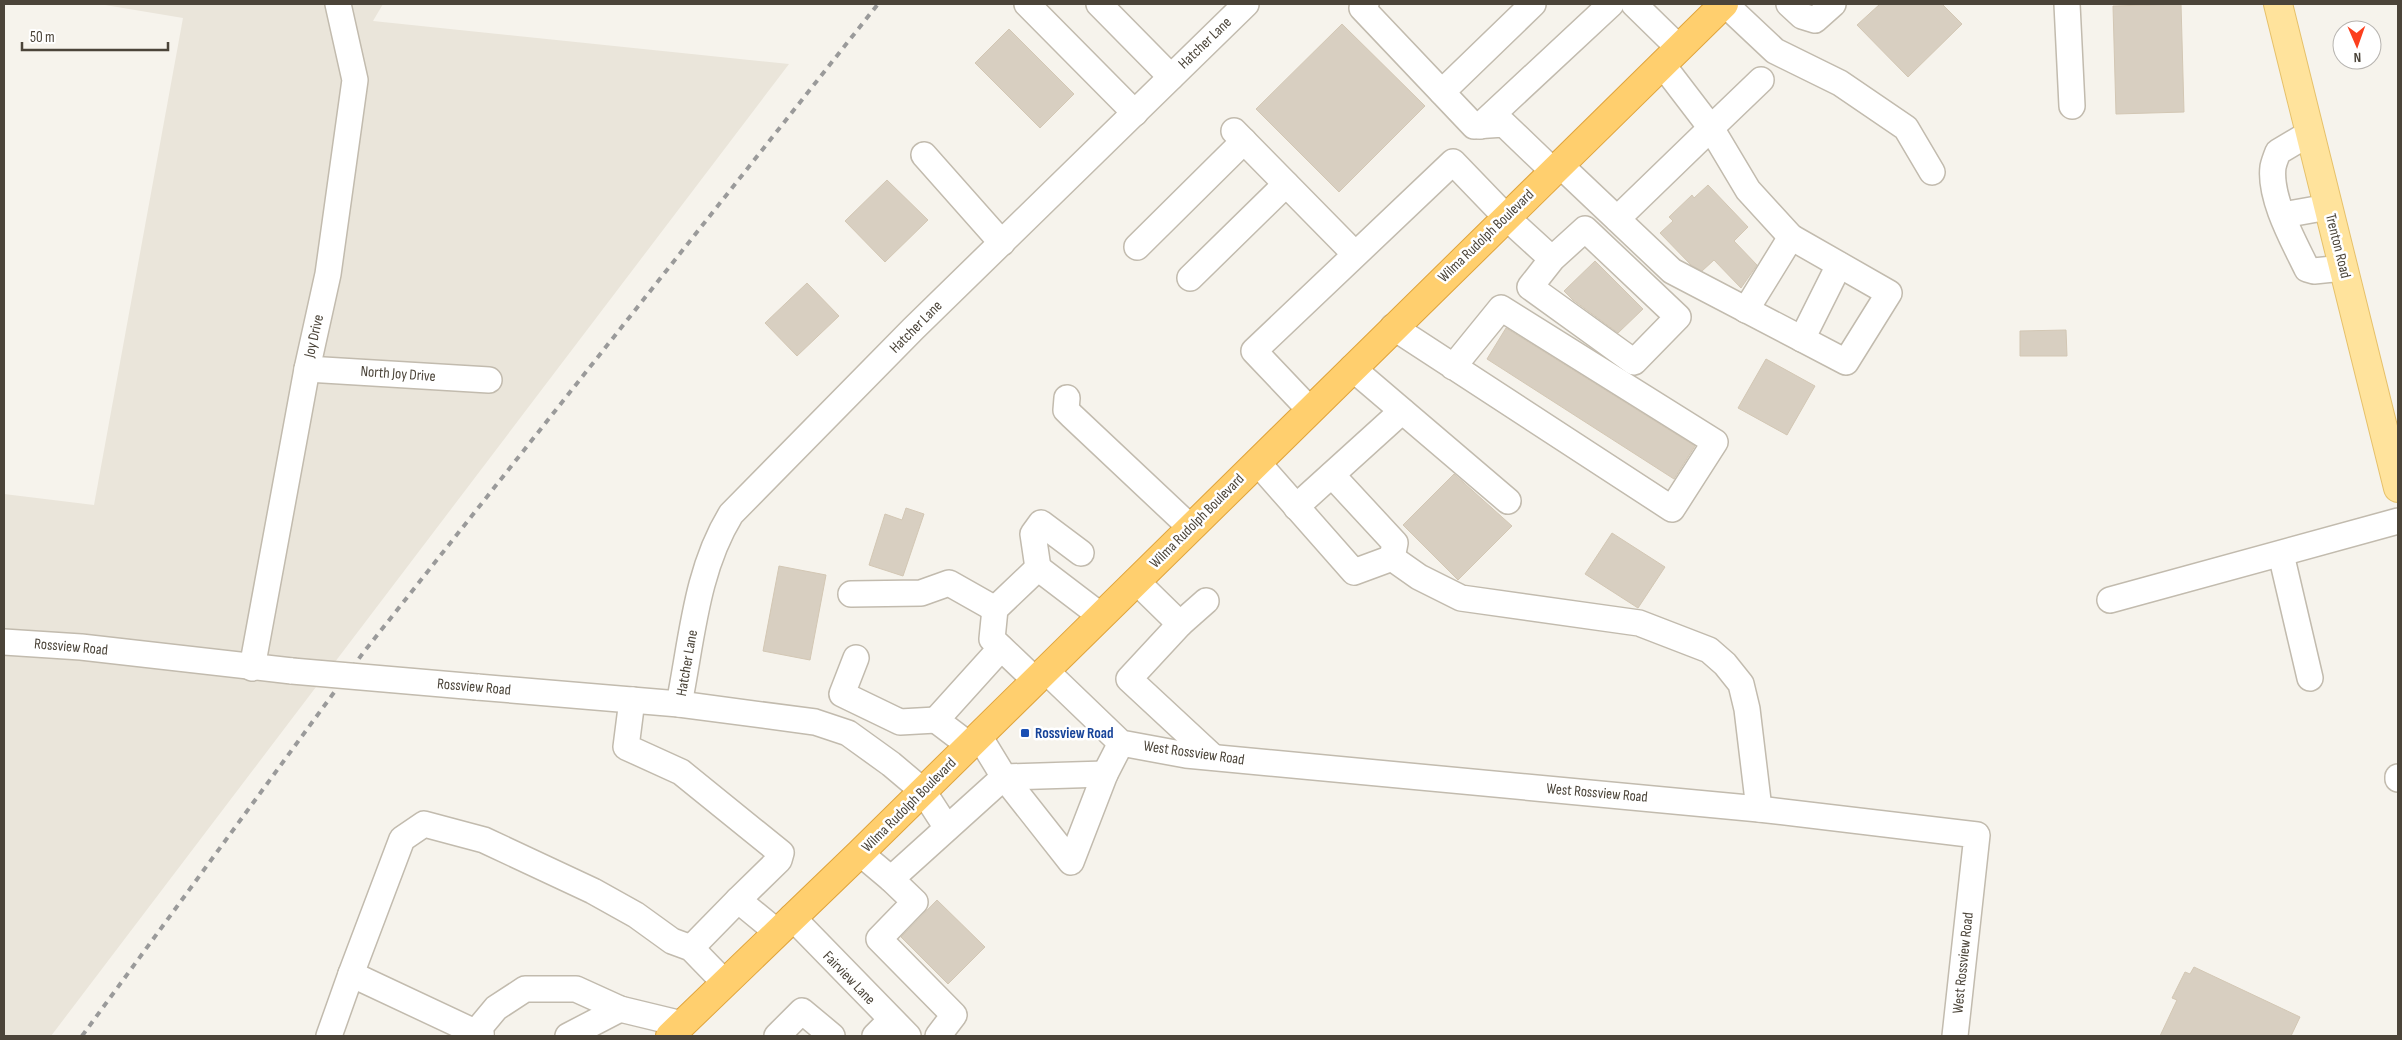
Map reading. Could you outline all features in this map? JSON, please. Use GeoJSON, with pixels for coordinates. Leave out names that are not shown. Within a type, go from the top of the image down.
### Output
{"type":"FeatureCollection","features":[{"type":"Feature","properties":{"kind":"highway","name":"Wilma Rudolph Boulevard"},"geometry":{"type":"LineString","coordinates":[[676,1030],[923,792],[1393,327],[1724,4]]}},
{"type":"Feature","properties":{"kind":"main road","name":"Trenton Road"},"geometry":{"type":"LineString","coordinates":[[2278,4],[2398,488]]}},
{"type":"Feature","properties":{"kind":"street","name":"Joy Drive"},"geometry":{"type":"LineString","coordinates":[[252,668],[307,369],[328,274],[355,80],[338,4]]}},
{"type":"Feature","properties":{"kind":"street"},"geometry":{"type":"LineString","coordinates":[[1027,4],[1135,113]]}},
{"type":"Feature","properties":{"kind":"street"},"geometry":{"type":"LineString","coordinates":[[1099,4],[1171,77]]}},
{"type":"Feature","properties":{"kind":"street","name":"Hatcher Lane"},"geometry":{"type":"LineString","coordinates":[[679,704],[708,557],[731,514],[913,329],[1246,4]]}},
{"type":"Feature","properties":{"kind":"street"},"geometry":{"type":"LineString","coordinates":[[1366,4],[1362,8],[1474,126],[1504,124],[1617,219],[1672,271],[1846,362],[1889,293],[1791,237],[1748,190],[1670,56],[1634,4]]}},
{"type":"Feature","properties":{"kind":"street"},"geometry":{"type":"LineString","coordinates":[[1442,92],[1533,4]]}},
{"type":"Feature","properties":{"kind":"street"},"geometry":{"type":"LineString","coordinates":[[1480,126],[1611,4]]}},
{"type":"Feature","properties":{"kind":"street"},"geometry":{"type":"LineString","coordinates":[[1724,4],[1775,51],[1840,83],[1906,128],[1932,172]]}},
{"type":"Feature","properties":{"kind":"street"},"geometry":{"type":"LineString","coordinates":[[1789,4],[1802,16],[1815,20],[1833,4]]}},
{"type":"Feature","properties":{"kind":"street"},"geometry":{"type":"LineString","coordinates":[[2067,4],[2072,106]]}},
{"type":"Feature","properties":{"kind":"street"},"geometry":{"type":"LineString","coordinates":[[1617,219],[1761,80]]}},
{"type":"Feature","properties":{"kind":"street"},"geometry":{"type":"LineString","coordinates":[[2310,133],[2278,152],[2273,167],[2275,189],[2289,233],[2307,269],[2314,271],[2343,268]]}},
{"type":"Feature","properties":{"kind":"street"},"geometry":{"type":"LineString","coordinates":[[1137,247],[1239,136],[1356,254]]}},
{"type":"Feature","properties":{"kind":"street"},"geometry":{"type":"LineString","coordinates":[[924,155],[1002,243]]}},
{"type":"Feature","properties":{"kind":"street"},"geometry":{"type":"LineString","coordinates":[[1310,410],[1254,351],[1453,162],[1506,217],[1552,259]]}},
{"type":"Feature","properties":{"kind":"street"},"geometry":{"type":"LineString","coordinates":[[1190,278],[1286,184]]}},
{"type":"Feature","properties":{"kind":"street"},"geometry":{"type":"LineString","coordinates":[[2283,215],[2328,207]]}},
{"type":"Feature","properties":{"kind":"street"},"geometry":{"type":"LineString","coordinates":[[1585,229],[1678,318],[1634,362],[1530,287],[1552,259],[1585,229]]}},
{"type":"Feature","properties":{"kind":"street"},"geometry":{"type":"LineString","coordinates":[[1746,310],[1791,237]]}},
{"type":"Feature","properties":{"kind":"street"},"geometry":{"type":"LineString","coordinates":[[1802,339],[1839,265]]}},
{"type":"Feature","properties":{"kind":"street"},"geometry":{"type":"LineString","coordinates":[[1393,327],[1672,509],[1715,442],[1501,308],[1453,366]]}},
{"type":"Feature","properties":{"kind":"street"},"geometry":{"type":"LineString","coordinates":[[1352,368],[1508,501]]}},
{"type":"Feature","properties":{"kind":"street","name":"North Joy Drive"},"geometry":{"type":"LineString","coordinates":[[307,369],[489,380]]}},
{"type":"Feature","properties":{"kind":"street"},"geometry":{"type":"LineString","coordinates":[[1067,398],[1066,410],[1190,527]]}},
{"type":"Feature","properties":{"kind":"street"},"geometry":{"type":"LineString","coordinates":[[1296,507],[1402,411]]}},
{"type":"Feature","properties":{"kind":"street"},"geometry":{"type":"LineString","coordinates":[[1256,462],[1354,572],[1392,558]]}},
{"type":"Feature","properties":{"kind":"street"},"geometry":{"type":"LineString","coordinates":[[1332,474],[1395,543],[1392,558]]}},
{"type":"Feature","properties":{"kind":"street"},"geometry":{"type":"LineString","coordinates":[[2110,600],[2398,521]]}},
{"type":"Feature","properties":{"kind":"street"},"geometry":{"type":"LineString","coordinates":[[1081,553],[1042,523],[1033,534],[1038,568],[1101,616]]}},
{"type":"Feature","properties":{"kind":"street"},"geometry":{"type":"LineString","coordinates":[[2281,554],[2310,678]]}},
{"type":"Feature","properties":{"kind":"street"},"geometry":{"type":"LineString","coordinates":[[1392,558],[1419,577],[1461,598],[1639,623],[1709,650],[1725,664],[1741,684],[1747,709],[1760,809]]}},
{"type":"Feature","properties":{"kind":"street"},"geometry":{"type":"LineString","coordinates":[[856,658],[842,694],[900,722],[936,720],[974,740],[1071,862],[1105,774],[1121,743],[1040,675],[992,640],[995,609],[1038,568]]}},
{"type":"Feature","properties":{"kind":"street"},"geometry":{"type":"LineString","coordinates":[[1136,581],[1180,624]]}},
{"type":"Feature","properties":{"kind":"street"},"geometry":{"type":"LineString","coordinates":[[851,594],[921,593],[949,583],[995,609]]}},
{"type":"Feature","properties":{"kind":"street"},"geometry":{"type":"LineString","coordinates":[[1206,601],[1180,624],[1129,680],[1213,757]]}},
{"type":"Feature","properties":{"kind":"street","name":"Rossview Road"},"geometry":{"type":"LineString","coordinates":[[4,642],[81,647],[252,668],[679,704],[815,722],[848,733],[891,764],[923,792],[947,828]]}},
{"type":"Feature","properties":{"kind":"street"},"geometry":{"type":"LineString","coordinates":[[936,720],[1001,648]]}},
{"type":"Feature","properties":{"kind":"street"},"geometry":{"type":"LineString","coordinates":[[632,700],[626,747],[681,772],[781,852],[779,860],[690,948]]}},
{"type":"Feature","properties":{"kind":"street"},"geometry":{"type":"LineString","coordinates":[[859,740],[878,710]]}},
{"type":"Feature","properties":{"kind":"street"},"geometry":{"type":"LineString","coordinates":[[1148,748],[1164,714]]}},
{"type":"Feature","properties":{"kind":"street","name":"West Rossview Road"},"geometry":{"type":"LineString","coordinates":[[1121,743],[1213,757],[1760,809],[1976,835],[1955,1036]]}},
{"type":"Feature","properties":{"kind":"street"},"geometry":{"type":"LineString","coordinates":[[891,879],[1004,777],[1105,774]]}},
{"type":"Feature","properties":{"kind":"street"},"geometry":{"type":"LineString","coordinates":[[329,1036],[402,840],[424,824],[484,840],[593,891],[636,915],[672,941],[690,948],[725,983]]}},
{"type":"Feature","properties":{"kind":"street"},"geometry":{"type":"LineString","coordinates":[[860,853],[915,902],[879,939],[954,1014],[938,1036]]}},
{"type":"Feature","properties":{"kind":"street","name":"Fairview Lane"},"geometry":{"type":"LineString","coordinates":[[738,900],[785,925],[891,1031]]}},
{"type":"Feature","properties":{"kind":"street"},"geometry":{"type":"LineString","coordinates":[[351,974],[480,1035],[481,1026],[496,1008],[525,989],[576,989],[620,1009],[676,1030]]}},
{"type":"Feature","properties":{"kind":"street"},"geometry":{"type":"LineString","coordinates":[[568,1036],[620,1009]]}},
{"type":"Feature","properties":{"kind":"street"},"geometry":{"type":"LineString","coordinates":[[777,1036],[802,1011],[832,1036]]}},
{"type":"Feature","properties":{"kind":"shaded area"},"geometry":{"type":"Polygon","coordinates":[[[99,4],[383,4],[373,21],[789,64],[51,1036],[4,1036],[4,494],[94,505],[183,18],[99,4]]]}},
{"type":"Feature","properties":{"kind":"building"},"geometry":{"type":"Polygon","coordinates":[[[1880,4],[1942,4],[1962,24],[1908,77],[1857,25],[1880,4]]]}},
{"type":"Feature","properties":{"kind":"building"},"geometry":{"type":"Polygon","coordinates":[[[2181,4],[2184,112],[2116,114],[2113,6],[2181,4]]]}},
{"type":"Feature","properties":{"kind":"building"},"geometry":{"type":"Polygon","coordinates":[[[1342,24],[1425,106],[1339,192],[1256,109],[1342,24]]]}},
{"type":"Feature","properties":{"kind":"building"},"geometry":{"type":"Polygon","coordinates":[[[1009,29],[1074,94],[1040,128],[975,63],[1009,29]]]}},
{"type":"Feature","properties":{"kind":"building"},"geometry":{"type":"Polygon","coordinates":[[[887,180],[928,220],[885,262],[845,221],[887,180]]]}},
{"type":"Feature","properties":{"kind":"building"},"geometry":{"type":"Polygon","coordinates":[[[1708,185],[1748,227],[1734,241],[1757,265],[1741,288],[1714,260],[1702,271],[1691,265],[1660,233],[1673,221],[1669,217],[1692,195],[1694,198],[1708,185]]]}},
{"type":"Feature","properties":{"kind":"building"},"geometry":{"type":"Polygon","coordinates":[[[1595,261],[1643,309],[1618,333],[1573,300],[1564,291],[1595,261]]]}},
{"type":"Feature","properties":{"kind":"building"},"geometry":{"type":"Polygon","coordinates":[[[807,283],[839,316],[797,356],[765,323],[807,283]]]}},
{"type":"Feature","properties":{"kind":"building"},"geometry":{"type":"Polygon","coordinates":[[[1506,328],[1695,446],[1674,479],[1487,359],[1506,328]]]}},
{"type":"Feature","properties":{"kind":"building"},"geometry":{"type":"Polygon","coordinates":[[[2066,330],[2067,356],[2020,356],[2020,331],[2066,330]]]}},
{"type":"Feature","properties":{"kind":"building"},"geometry":{"type":"Polygon","coordinates":[[[1766,359],[1815,386],[1787,435],[1738,408],[1766,359]]]}},
{"type":"Feature","properties":{"kind":"building"},"geometry":{"type":"Polygon","coordinates":[[[1454,474],[1512,526],[1458,580],[1403,525],[1454,474]]]}},
{"type":"Feature","properties":{"kind":"building"},"geometry":{"type":"Polygon","coordinates":[[[906,508],[924,514],[903,576],[869,565],[885,514],[902,520],[906,508]]]}},
{"type":"Feature","properties":{"kind":"building"},"geometry":{"type":"Polygon","coordinates":[[[1612,533],[1665,567],[1638,608],[1585,574],[1612,533]]]}},
{"type":"Feature","properties":{"kind":"building"},"geometry":{"type":"Polygon","coordinates":[[[779,566],[826,575],[810,660],[763,651],[779,566]]]}},
{"type":"Feature","properties":{"kind":"building"},"geometry":{"type":"Polygon","coordinates":[[[937,900],[985,947],[948,984],[901,937],[937,900]]]}},
{"type":"Feature","properties":{"kind":"building"},"geometry":{"type":"Polygon","coordinates":[[[2194,967],[2300,1017],[2291,1036],[2160,1036],[2177,1000],[2172,998],[2185,972],[2190,974],[2194,967]]]}},
{"type":"Feature","properties":{"kind":"railway"},"geometry":{"type":"LineString","coordinates":[[82,1036],[363,653],[878,4]]}},
{"type":"Feature","properties":{"kind":"place","name":"Rossview Road"},"geometry":{"type":"Point","coordinates":[1025,733]}}]}
